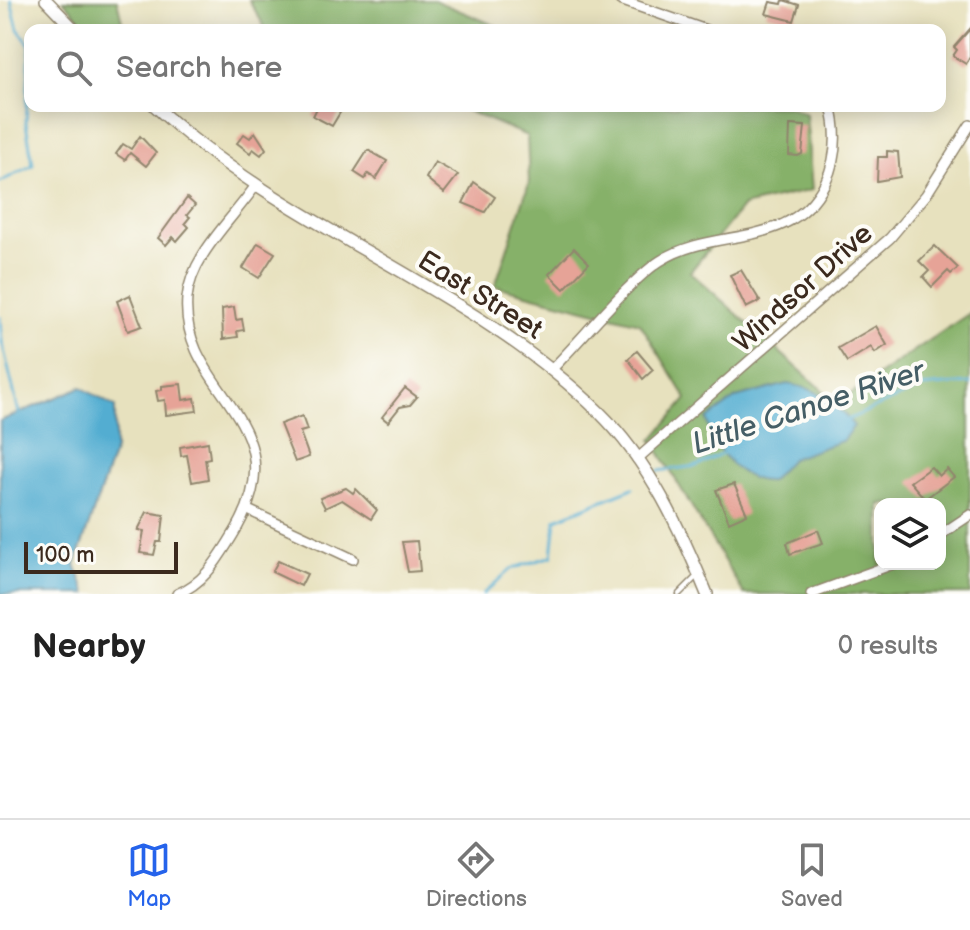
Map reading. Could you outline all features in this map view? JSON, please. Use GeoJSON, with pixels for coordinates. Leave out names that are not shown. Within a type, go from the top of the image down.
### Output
{"type":"FeatureCollection","features":[{"type":"Feature","properties":{"kind":"street"},"geometry":{"type":"LineString","coordinates":[[620,0],[689,24]]}},
{"type":"Feature","properties":{"kind":"street"},"geometry":{"type":"LineString","coordinates":[[52,2],[70,24]]}},
{"type":"Feature","properties":{"kind":"street","name":"East Street"},"geometry":{"type":"LineString","coordinates":[[163,112],[256,185],[455,304],[552,369],[600,413],[637,459],[671,515],[707,594]]}},
{"type":"Feature","properties":{"kind":"street","name":"Windsor Drive"},"geometry":{"type":"LineString","coordinates":[[552,369],[660,261],[693,247],[775,228],[804,213],[831,169],[836,141],[832,112]]}},
{"type":"Feature","properties":{"kind":"street","name":"Windsor Drive"},"geometry":{"type":"LineString","coordinates":[[637,459],[890,238],[926,195],[970,125]]}},
{"type":"Feature","properties":{"kind":"street"},"geometry":{"type":"LineString","coordinates":[[177,594],[204,578],[248,510],[255,481],[254,457],[243,424],[194,341],[187,302],[197,265],[256,185]]}},
{"type":"Feature","properties":{"kind":"street"},"geometry":{"type":"LineString","coordinates":[[248,510],[353,559]]}},
{"type":"Feature","properties":{"kind":"street"},"geometry":{"type":"LineString","coordinates":[[946,531],[970,515]]}},
{"type":"Feature","properties":{"kind":"street"},"geometry":{"type":"LineString","coordinates":[[811,594],[877,570]]}},
{"type":"Feature","properties":{"kind":"lane"},"geometry":{"type":"LineString","coordinates":[[679,594],[699,575]]}},
{"type":"Feature","properties":{"kind":"green space"},"geometry":{"type":"Polygon","coordinates":[[[63,0],[117,0],[123,24],[85,24],[63,0]]]}},
{"type":"Feature","properties":{"kind":"green space"},"geometry":{"type":"Polygon","coordinates":[[[249,0],[434,0],[492,24],[263,24],[249,0]]]}},
{"type":"Feature","properties":{"kind":"green space"},"geometry":{"type":"Polygon","coordinates":[[[470,112],[806,114],[812,190],[743,206],[690,272],[837,403],[970,313],[970,594],[744,594],[652,440],[687,399],[640,323],[495,286],[529,183],[527,136],[470,112]]]}},
{"type":"Feature","properties":{"kind":"water"},"geometry":{"type":"Polygon","coordinates":[[[787,384],[825,397],[854,426],[842,441],[791,459],[771,481],[749,477],[721,452],[707,419],[736,398],[787,384]]]}},
{"type":"Feature","properties":{"kind":"water"},"geometry":{"type":"Polygon","coordinates":[[[81,387],[115,407],[115,449],[75,565],[87,594],[0,594],[0,421],[81,387]]]}},
{"type":"Feature","properties":{"kind":"building"},"geometry":{"type":"Polygon","coordinates":[[[783,0],[799,5],[794,21],[766,14],[770,2],[782,4],[783,0]]]}},
{"type":"Feature","properties":{"kind":"building"},"geometry":{"type":"Polygon","coordinates":[[[970,29],[970,57],[966,64],[953,56],[957,50],[954,47],[970,29]]]}},
{"type":"Feature","properties":{"kind":"building"},"geometry":{"type":"Polygon","coordinates":[[[315,112],[340,112],[332,126],[313,116],[315,112]]]}},
{"type":"Feature","properties":{"kind":"building"},"geometry":{"type":"Polygon","coordinates":[[[790,125],[805,126],[802,154],[798,156],[789,155],[790,125]]]}},
{"type":"Feature","properties":{"kind":"building"},"geometry":{"type":"Polygon","coordinates":[[[255,132],[266,149],[261,155],[253,149],[250,153],[237,143],[244,134],[250,138],[255,132]]]}},
{"type":"Feature","properties":{"kind":"building"},"geometry":{"type":"Polygon","coordinates":[[[140,136],[156,153],[146,166],[130,153],[125,160],[116,154],[123,144],[131,149],[140,136]]]}},
{"type":"Feature","properties":{"kind":"building"},"geometry":{"type":"Polygon","coordinates":[[[368,150],[387,161],[376,179],[368,174],[365,179],[354,172],[368,150]]]}},
{"type":"Feature","properties":{"kind":"building"},"geometry":{"type":"Polygon","coordinates":[[[887,151],[898,152],[900,177],[877,181],[878,157],[887,157],[887,151]]]}},
{"type":"Feature","properties":{"kind":"building"},"geometry":{"type":"Polygon","coordinates":[[[435,162],[458,175],[444,193],[426,178],[435,162]]]}},
{"type":"Feature","properties":{"kind":"building"},"geometry":{"type":"Polygon","coordinates":[[[474,182],[495,197],[485,212],[463,203],[474,182]]]}},
{"type":"Feature","properties":{"kind":"building"},"geometry":{"type":"Polygon","coordinates":[[[187,198],[195,205],[187,215],[190,217],[185,223],[189,227],[177,241],[173,237],[166,245],[158,238],[187,198]]]}},
{"type":"Feature","properties":{"kind":"building"},"geometry":{"type":"Polygon","coordinates":[[[258,243],[275,253],[259,278],[243,268],[258,243]]]}},
{"type":"Feature","properties":{"kind":"building"},"geometry":{"type":"Polygon","coordinates":[[[935,246],[958,268],[951,274],[948,271],[932,287],[923,277],[929,271],[919,261],[935,246]]]}},
{"type":"Feature","properties":{"kind":"building"},"geometry":{"type":"Polygon","coordinates":[[[574,248],[589,263],[564,289],[549,274],[574,248]]]}},
{"type":"Feature","properties":{"kind":"building"},"geometry":{"type":"Polygon","coordinates":[[[741,270],[760,301],[746,308],[730,275],[741,270]]]}},
{"type":"Feature","properties":{"kind":"building"},"geometry":{"type":"Polygon","coordinates":[[[130,295],[142,326],[128,331],[117,301],[130,295]]]}},
{"type":"Feature","properties":{"kind":"building"},"geometry":{"type":"Polygon","coordinates":[[[234,307],[236,320],[242,319],[244,330],[237,331],[238,337],[223,339],[222,309],[234,307]]]}},
{"type":"Feature","properties":{"kind":"building"},"geometry":{"type":"Polygon","coordinates":[[[876,326],[887,345],[875,353],[871,347],[847,362],[838,348],[876,326]]]}},
{"type":"Feature","properties":{"kind":"building"},"geometry":{"type":"Polygon","coordinates":[[[637,351],[653,370],[643,379],[628,359],[637,351]]]}},
{"type":"Feature","properties":{"kind":"building"},"geometry":{"type":"Polygon","coordinates":[[[181,384],[183,400],[195,398],[197,411],[166,415],[165,400],[158,401],[156,391],[162,390],[162,386],[181,384]]]}},
{"type":"Feature","properties":{"kind":"building"},"geometry":{"type":"Polygon","coordinates":[[[405,388],[417,397],[410,405],[400,407],[388,422],[382,417],[405,388]]]}},
{"type":"Feature","properties":{"kind":"building"},"geometry":{"type":"Polygon","coordinates":[[[302,416],[307,430],[300,432],[309,457],[295,462],[280,424],[302,416]]]}},
{"type":"Feature","properties":{"kind":"building"},"geometry":{"type":"Polygon","coordinates":[[[208,442],[210,458],[205,459],[208,479],[192,482],[187,455],[181,456],[180,447],[208,442]]]}},
{"type":"Feature","properties":{"kind":"building"},"geometry":{"type":"Polygon","coordinates":[[[931,467],[939,476],[947,469],[954,477],[926,498],[910,482],[931,467]]]}},
{"type":"Feature","properties":{"kind":"building"},"geometry":{"type":"Polygon","coordinates":[[[734,484],[747,514],[729,522],[716,490],[734,484]]]}},
{"type":"Feature","properties":{"kind":"building"},"geometry":{"type":"Polygon","coordinates":[[[346,488],[353,493],[356,489],[377,510],[371,519],[342,500],[325,508],[320,498],[346,488]]]}},
{"type":"Feature","properties":{"kind":"building"},"geometry":{"type":"Polygon","coordinates":[[[147,512],[164,515],[161,542],[157,542],[154,555],[140,553],[144,531],[138,530],[147,512]]]}},
{"type":"Feature","properties":{"kind":"building"},"geometry":{"type":"Polygon","coordinates":[[[818,530],[823,543],[790,554],[787,543],[818,530]]]}},
{"type":"Feature","properties":{"kind":"building"},"geometry":{"type":"Polygon","coordinates":[[[417,541],[420,571],[408,572],[402,542],[417,541]]]}},
{"type":"Feature","properties":{"kind":"building"},"geometry":{"type":"Polygon","coordinates":[[[278,561],[307,574],[301,586],[272,572],[278,561]]]}},
{"type":"Feature","properties":{"kind":"waterway"},"geometry":{"type":"LineString","coordinates":[[11,0],[18,29],[24,37]]}},
{"type":"Feature","properties":{"kind":"waterway"},"geometry":{"type":"LineString","coordinates":[[0,182],[33,165],[27,112]]}},
{"type":"Feature","properties":{"kind":"waterway"},"geometry":{"type":"LineString","coordinates":[[0,317],[2,342],[19,413]]}},
{"type":"Feature","properties":{"kind":"waterway","name":"Little Canoe River"},"geometry":{"type":"LineString","coordinates":[[845,421],[921,387],[970,383]]}},
{"type":"Feature","properties":{"kind":"waterway","name":"Little Canoe River"},"geometry":{"type":"LineString","coordinates":[[658,471],[697,466],[726,452]]}},
{"type":"Feature","properties":{"kind":"waterway","name":"Little Canoe River"},"geometry":{"type":"LineString","coordinates":[[483,594],[511,569],[552,556],[556,519],[633,488]]}}]}
